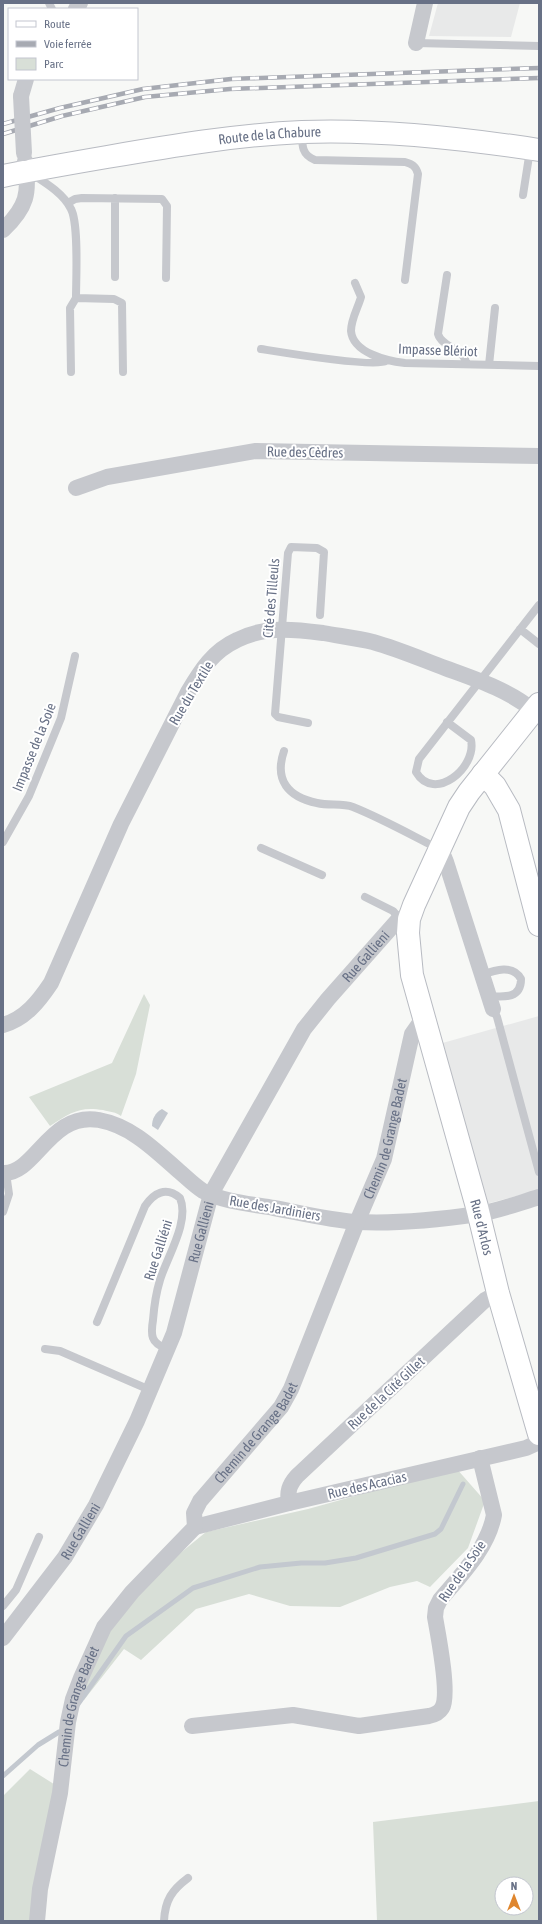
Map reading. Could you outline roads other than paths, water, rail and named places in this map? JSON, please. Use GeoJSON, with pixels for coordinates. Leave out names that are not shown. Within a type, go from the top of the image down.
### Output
{"type":"FeatureCollection","features":[{"type":"Feature","properties":{"kind":"main road","name":"Route de la Chabure"},"geometry":{"type":"LineString","coordinates":[[3,176],[25,162],[162,148],[248,136],[302,132],[357,132],[419,135],[534,150]]}},
{"type":"Feature","properties":{"kind":"main road","name":"Rue Gallieni"},"geometry":{"type":"LineString","coordinates":[[404,919],[414,905],[460,807],[483,774],[537,708]]}},
{"type":"Feature","properties":{"kind":"main road"},"geometry":{"type":"LineString","coordinates":[[483,774],[495,786],[509,810],[539,925]]}},
{"type":"Feature","properties":{"kind":"main road"},"geometry":{"type":"LineString","coordinates":[[404,919],[409,943],[412,975],[425,1021]]}},
{"type":"Feature","properties":{"kind":"main road","name":"Rue d'Arlos"},"geometry":{"type":"LineString","coordinates":[[425,1021],[498,1293],[539,1434]]}},
{"type":"Feature","properties":{"kind":"street"},"geometry":{"type":"LineString","coordinates":[[416,43],[425,3]]}},
{"type":"Feature","properties":{"kind":"street"},"geometry":{"type":"LineString","coordinates":[[3,230],[20,212],[25,202],[28,181],[25,162],[21,96],[26,80]]}},
{"type":"Feature","properties":{"kind":"street","name":"Rue des Cèdres"},"geometry":{"type":"LineString","coordinates":[[76,488],[107,477],[256,451],[539,456]]}},
{"type":"Feature","properties":{"kind":"street","name":"Rue du Textile"},"geometry":{"type":"LineString","coordinates":[[3,1025],[10,1023],[26,1013],[39,1000],[51,983],[121,824],[199,672],[214,654],[237,639],[266,630],[281,629],[297,630],[372,642],[479,681],[537,708]]}},
{"type":"Feature","properties":{"kind":"street"},"geometry":{"type":"LineString","coordinates":[[438,852],[444,857],[446,862],[491,1002]]}},
{"type":"Feature","properties":{"kind":"street","name":"Rue Gallieni"},"geometry":{"type":"LineString","coordinates":[[3,1638],[65,1557],[96,1505],[150,1390],[167,1349],[184,1300],[211,1194],[304,1029],[328,999],[404,919]]}},
{"type":"Feature","properties":{"kind":"street","name":"Chemin de Grange Badet"},"geometry":{"type":"LineString","coordinates":[[37,1921],[40,1889],[60,1793],[68,1722],[81,1678],[104,1627],[132,1592],[195,1527],[194,1513],[200,1501],[281,1408],[291,1389],[388,1146],[412,1034],[419,1024],[425,1021]]}},
{"type":"Feature","properties":{"kind":"street","name":"Rue des Jardiniers"},"geometry":{"type":"LineString","coordinates":[[5,1173],[16,1170],[53,1135],[65,1126],[76,1121],[99,1120],[129,1131],[145,1141],[193,1183],[211,1194],[231,1200],[357,1222],[416,1222],[478,1214],[539,1197]]}},
{"type":"Feature","properties":{"kind":"street","name":"Rue de la Cité Gillet"},"geometry":{"type":"LineString","coordinates":[[289,1503],[287,1495],[288,1489],[297,1476],[485,1300],[498,1293]]}},
{"type":"Feature","properties":{"kind":"street","name":"Rue des Acacias"},"geometry":{"type":"LineString","coordinates":[[195,1527],[289,1503],[534,1446],[539,1442]]}},
{"type":"Feature","properties":{"kind":"street","name":"Rue de la Soie"},"geometry":{"type":"LineString","coordinates":[[192,1726],[293,1715],[359,1726],[429,1716],[441,1710],[446,1696],[436,1608],[440,1600],[477,1553],[493,1522],[494,1515],[480,1458]]}},
{"type":"Feature","properties":{"kind":"lane"},"geometry":{"type":"LineString","coordinates":[[416,43],[539,46]]}},
{"type":"Feature","properties":{"kind":"lane"},"geometry":{"type":"LineString","coordinates":[[302,132],[303,149],[305,154],[315,160],[405,162],[413,164],[417,168],[418,174],[405,280]]}},
{"type":"Feature","properties":{"kind":"lane"},"geometry":{"type":"LineString","coordinates":[[524,195],[534,150]]}},
{"type":"Feature","properties":{"kind":"lane"},"geometry":{"type":"LineString","coordinates":[[25,162],[68,203],[72,210],[75,226],[76,298],[70,308],[71,372]]}},
{"type":"Feature","properties":{"kind":"lane"},"geometry":{"type":"LineString","coordinates":[[68,203],[75,199],[82,198],[158,198],[166,202],[166,278]]}},
{"type":"Feature","properties":{"kind":"lane"},"geometry":{"type":"LineString","coordinates":[[115,198],[115,277]]}},
{"type":"Feature","properties":{"kind":"lane"},"geometry":{"type":"LineString","coordinates":[[447,275],[438,334],[442,340],[464,357],[466,364]]}},
{"type":"Feature","properties":{"kind":"lane","name":"Impasse Blériot"},"geometry":{"type":"LineString","coordinates":[[355,283],[361,297],[351,331],[354,339],[362,348],[372,355],[386,360],[405,363],[539,366]]}},
{"type":"Feature","properties":{"kind":"lane"},"geometry":{"type":"LineString","coordinates":[[76,298],[114,299],[122,303],[123,372]]}},
{"type":"Feature","properties":{"kind":"lane"},"geometry":{"type":"LineString","coordinates":[[489,365],[495,308]]}},
{"type":"Feature","properties":{"kind":"lane"},"geometry":{"type":"LineString","coordinates":[[261,349],[352,361],[380,363],[386,360]]}},
{"type":"Feature","properties":{"kind":"lane","name":"Cité des Tilleuls"},"geometry":{"type":"LineString","coordinates":[[308,724],[278,717],[274,714],[288,553],[291,547],[317,548],[324,552],[320,615]]}},
{"type":"Feature","properties":{"kind":"lane"},"geometry":{"type":"LineString","coordinates":[[447,722],[471,740],[471,753],[463,769],[457,776],[443,784],[435,785],[419,777],[416,772],[416,765],[447,722],[539,605]]}},
{"type":"Feature","properties":{"kind":"lane"},"geometry":{"type":"LineString","coordinates":[[520,629],[539,644]]}},
{"type":"Feature","properties":{"kind":"lane","name":"Impasse de la Soie"},"geometry":{"type":"LineString","coordinates":[[3,842],[29,796],[62,718],[75,656]]}},
{"type":"Feature","properties":{"kind":"lane"},"geometry":{"type":"LineString","coordinates":[[284,751],[280,766],[281,779],[292,792],[317,803],[353,807],[438,852]]}},
{"type":"Feature","properties":{"kind":"lane"},"geometry":{"type":"LineString","coordinates":[[260,848],[322,875]]}},
{"type":"Feature","properties":{"kind":"lane"},"geometry":{"type":"LineString","coordinates":[[365,897],[393,911],[404,919]]}},
{"type":"Feature","properties":{"kind":"lane"},"geometry":{"type":"LineString","coordinates":[[482,975],[497,970],[511,970],[516,971],[521,979],[521,985],[515,994],[491,1002],[497,1017],[539,1172]]}},
{"type":"Feature","properties":{"kind":"lane"},"geometry":{"type":"LineString","coordinates":[[3,1212],[9,1194],[5,1173]]}},
{"type":"Feature","properties":{"kind":"lane","name":"Rue Galliéni"},"geometry":{"type":"LineString","coordinates":[[97,1322],[145,1206],[155,1195],[164,1192],[171,1192],[180,1198],[183,1211],[178,1234],[160,1280],[155,1304],[152,1332],[153,1339],[156,1343],[167,1349]]}},
{"type":"Feature","properties":{"kind":"lane"},"geometry":{"type":"LineString","coordinates":[[45,1349],[60,1351],[150,1390]]}},
{"type":"Feature","properties":{"kind":"lane"},"geometry":{"type":"LineString","coordinates":[[3,1606],[16,1590],[39,1536]]}},
{"type":"Feature","properties":{"kind":"lane"},"geometry":{"type":"LineString","coordinates":[[164,1921],[165,1907],[170,1894],[188,1878]]}},
{"type":"Feature","properties":{"kind":"waterway"},"geometry":{"type":"LineString","coordinates":[[78,1704],[126,1636],[193,1588],[260,1567],[301,1563],[325,1563],[356,1558],[435,1534],[441,1529],[463,1484]]}},
{"type":"Feature","properties":{"kind":"waterway"},"geometry":{"type":"LineString","coordinates":[[3,1776],[38,1745],[59,1732]]}},
{"type":"Feature","properties":{"kind":"railway"},"geometry":{"type":"LineString","coordinates":[[3,124],[60,108],[143,89],[231,79],[539,68]]}},
{"type":"Feature","properties":{"kind":"railway"},"geometry":{"type":"LineString","coordinates":[[3,134],[62,116],[145,97],[230,89],[539,78]]}}]}
